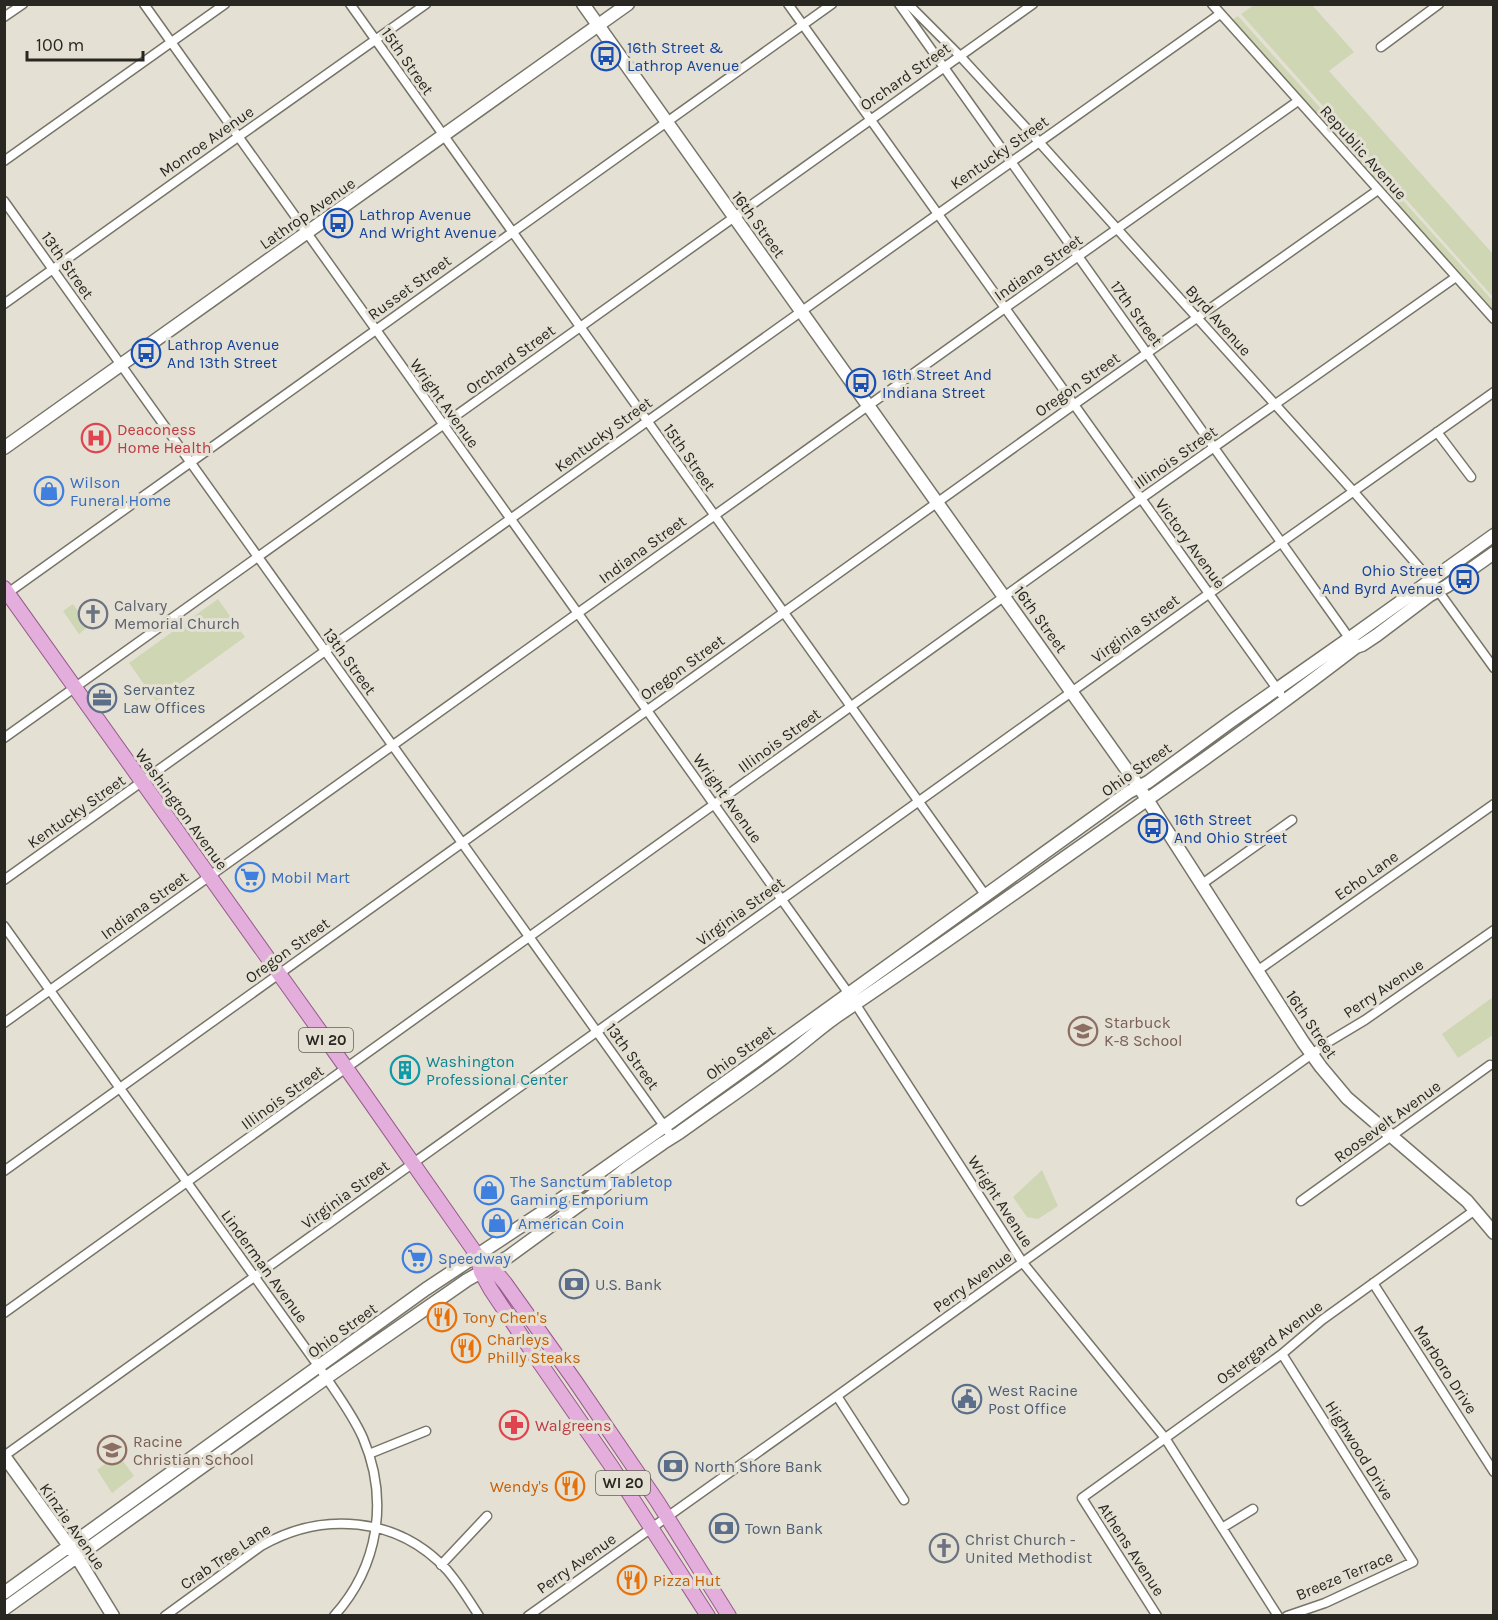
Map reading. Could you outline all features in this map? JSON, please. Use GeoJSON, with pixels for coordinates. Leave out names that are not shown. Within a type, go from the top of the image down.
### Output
{"type":"FeatureCollection","features":[{"type":"Feature","properties":{"kind":"main road","name":"Washington Avenue"},"geometry":{"type":"LineString","coordinates":[[6,592],[347,1068],[477,1255],[533,1353],[601,1450],[708,1616]]}},
{"type":"Feature","properties":{"kind":"main road","name":"Washington Avenue"},"geometry":{"type":"LineString","coordinates":[[486,1269],[550,1346],[619,1444],[729,1616]]}},
{"type":"Feature","properties":{"kind":"main road"},"geometry":{"type":"LineString","coordinates":[[533,1353],[541,1353],[560,1378],[588,1400]]}},
{"type":"Feature","properties":{"kind":"main road"},"geometry":{"type":"LineString","coordinates":[[559,1391],[591,1418],[609,1444],[614,1447],[619,1444]]}},
{"type":"Feature","properties":{"kind":"main road"},"geometry":{"type":"LineString","coordinates":[[601,1450],[622,1468],[651,1510],[661,1517],[667,1517]]}},
{"type":"Feature","properties":{"kind":"main road"},"geometry":{"type":"LineString","coordinates":[[652,1527],[659,1527],[663,1530],[687,1568],[715,1593]]}},
{"type":"Feature","properties":{"kind":"street"},"geometry":{"type":"LineString","coordinates":[[4,17],[23,4]]}},
{"type":"Feature","properties":{"kind":"street","name":"Wright Avenue"},"geometry":{"type":"LineString","coordinates":[[144,4],[852,999],[1023,1263],[1165,1438],[1278,1616]]}},
{"type":"Feature","properties":{"kind":"street"},"geometry":{"type":"LineString","coordinates":[[4,161],[225,4]]}},
{"type":"Feature","properties":{"kind":"street","name":"15th Street"},"geometry":{"type":"LineString","coordinates":[[350,4],[986,896]]}},
{"type":"Feature","properties":{"kind":"street","name":"Monroe Avenue"},"geometry":{"type":"LineString","coordinates":[[4,304],[426,4]]}},
{"type":"Feature","properties":{"kind":"street","name":"16th Street"},"geometry":{"type":"LineString","coordinates":[[583,4],[1148,799],[1312,1055],[1347,1098],[1475,1210],[1494,1233]]}},
{"type":"Feature","properties":{"kind":"street","name":"Lathrop Avenue"},"geometry":{"type":"LineString","coordinates":[[4,448],[628,4]]}},
{"type":"Feature","properties":{"kind":"street","name":"Victory Avenue"},"geometry":{"type":"LineString","coordinates":[[788,4],[1286,701]]}},
{"type":"Feature","properties":{"kind":"street","name":"Russet Street"},"geometry":{"type":"LineString","coordinates":[[6,592],[832,4]]}},
{"type":"Feature","properties":{"kind":"street","name":"17th Street"},"geometry":{"type":"LineString","coordinates":[[899,4],[1353,643]]}},
{"type":"Feature","properties":{"kind":"street","name":"Byrd Avenue"},"geometry":{"type":"LineString","coordinates":[[908,4],[960,56],[1039,142],[1353,491],[1435,586],[1494,668]]}},
{"type":"Feature","properties":{"kind":"street","name":"Orchard Street"},"geometry":{"type":"LineString","coordinates":[[4,738],[1033,4]]}},
{"type":"Feature","properties":{"kind":"street","name":"Republic Avenue"},"geometry":{"type":"LineString","coordinates":[[1212,4],[1494,319]]}},
{"type":"Feature","properties":{"kind":"street"},"geometry":{"type":"LineString","coordinates":[[1381,47],[1439,4]]}},
{"type":"Feature","properties":{"kind":"street","name":"Kentucky Street"},"geometry":{"type":"LineString","coordinates":[[4,880],[1220,14]]}},
{"type":"Feature","properties":{"kind":"street","name":"Indiana Street"},"geometry":{"type":"LineString","coordinates":[[4,1023],[1298,101]]}},
{"type":"Feature","properties":{"kind":"street","name":"Oregon Street"},"geometry":{"type":"LineString","coordinates":[[4,1171],[1074,404],[1378,190]]}},
{"type":"Feature","properties":{"kind":"street","name":"13th Street"},"geometry":{"type":"LineString","coordinates":[[4,201],[668,1132]]}},
{"type":"Feature","properties":{"kind":"street","name":"Illinois Street"},"geometry":{"type":"LineString","coordinates":[[4,1313],[1456,277]]}},
{"type":"Feature","properties":{"kind":"street","name":"Virginia Street"},"geometry":{"type":"LineString","coordinates":[[5,1456],[1209,593],[1494,392]]}},
{"type":"Feature","properties":{"kind":"street"},"geometry":{"type":"LineString","coordinates":[[1437,432],[1471,477]]}},
{"type":"Feature","properties":{"kind":"street","name":"Ohio Street"},"geometry":{"type":"LineString","coordinates":[[4,1609],[73,1552],[322,1372],[436,1282],[668,1132],[852,999],[925,939],[1129,792],[1148,782],[1277,688],[1353,643],[1435,586],[1494,535]]}},
{"type":"Feature","properties":{"kind":"street","name":"Ohio Street"},"geometry":{"type":"LineString","coordinates":[[1435,586],[1447,586],[1494,553]]}},
{"type":"Feature","properties":{"kind":"street","name":"Ohio Street"},"geometry":{"type":"LineString","coordinates":[[852,999],[928,955],[1286,701],[1353,643]]}},
{"type":"Feature","properties":{"kind":"street","name":"Echo Lane"},"geometry":{"type":"LineString","coordinates":[[1257,971],[1494,804]]}},
{"type":"Feature","properties":{"kind":"street"},"geometry":{"type":"LineString","coordinates":[[1202,884],[1292,820]]}},
{"type":"Feature","properties":{"kind":"street","name":"Linderman Avenue"},"geometry":{"type":"LineString","coordinates":[[4,927],[255,1277],[322,1372],[355,1424],[369,1455],[377,1490],[376,1528]]}},
{"type":"Feature","properties":{"kind":"street","name":"Perry Avenue"},"geometry":{"type":"LineString","coordinates":[[528,1616],[1312,1055],[1494,930]]}},
{"type":"Feature","properties":{"kind":"street"},"geometry":{"type":"LineString","coordinates":[[925,939],[928,955]]}},
{"type":"Feature","properties":{"kind":"street","name":"Roosevelt Avenue"},"geometry":{"type":"LineString","coordinates":[[1301,1201],[1490,1065]]}},
{"type":"Feature","properties":{"kind":"street","name":"Ohio Street"},"geometry":{"type":"LineString","coordinates":[[322,1372],[508,1257],[593,1196],[668,1132]]}},
{"type":"Feature","properties":{"kind":"street","name":"Ostergard Avenue"},"geometry":{"type":"LineString","coordinates":[[1082,1498],[1282,1354],[1322,1320],[1475,1210]]}},
{"type":"Feature","properties":{"kind":"street","name":"Marboro Drive"},"geometry":{"type":"LineString","coordinates":[[1373,1283],[1494,1472]]}},
{"type":"Feature","properties":{"kind":"street","name":"Highwood Drive"},"geometry":{"type":"LineString","coordinates":[[1282,1354],[1413,1562]]}},
{"type":"Feature","properties":{"kind":"street"},"geometry":{"type":"LineString","coordinates":[[837,1396],[904,1500]]}},
{"type":"Feature","properties":{"kind":"street"},"geometry":{"type":"LineString","coordinates":[[369,1455],[426,1431]]}},
{"type":"Feature","properties":{"kind":"street","name":"Kinzie Avenue"},"geometry":{"type":"LineString","coordinates":[[5,1456],[73,1552],[113,1616]]}},
{"type":"Feature","properties":{"kind":"street","name":"Athens Avenue"},"geometry":{"type":"LineString","coordinates":[[1082,1498],[1157,1616]]}},
{"type":"Feature","properties":{"kind":"street"},"geometry":{"type":"LineString","coordinates":[[1222,1528],[1253,1509]]}},
{"type":"Feature","properties":{"kind":"street"},"geometry":{"type":"LineString","coordinates":[[441,1565],[487,1516]]}},
{"type":"Feature","properties":{"kind":"street","name":"Crab Tree Lane"},"geometry":{"type":"LineString","coordinates":[[165,1616],[261,1546],[283,1535],[308,1527],[333,1524],[376,1528]]}},
{"type":"Feature","properties":{"kind":"street"},"geometry":{"type":"LineString","coordinates":[[334,1616],[350,1596],[364,1572],[376,1528],[406,1540],[428,1553],[455,1580],[478,1616]]}},
{"type":"Feature","properties":{"kind":"street","name":"Ohio Street"},"geometry":{"type":"LineString","coordinates":[[4,1593],[73,1552]]}},
{"type":"Feature","properties":{"kind":"street","name":"Breeze Terrace"},"geometry":{"type":"LineString","coordinates":[[1287,1616],[1325,1603],[1413,1562]]}},
{"type":"Feature","properties":{"kind":"green space"},"geometry":{"type":"Polygon","coordinates":[[[1254,5],[1312,5],[1354,52],[1329,71],[1493,254],[1493,297],[1241,14],[1254,5]]]}},
{"type":"Feature","properties":{"kind":"green space"},"geometry":{"type":"Polygon","coordinates":[[[1238,16],[1493,301],[1493,311],[1232,20],[1238,16]]]}},
{"type":"Feature","properties":{"kind":"green space"},"geometry":{"type":"Polygon","coordinates":[[[218,599],[245,637],[156,701],[129,663],[218,599]]]}},
{"type":"Feature","properties":{"kind":"green space"},"geometry":{"type":"Polygon","coordinates":[[[73,604],[89,626],[79,634],[63,611],[73,604]]]}},
{"type":"Feature","properties":{"kind":"green space"},"geometry":{"type":"Polygon","coordinates":[[[1493,997],[1493,1035],[1458,1058],[1442,1034],[1493,997]]]}},
{"type":"Feature","properties":{"kind":"green space"},"geometry":{"type":"Polygon","coordinates":[[[1042,1170],[1058,1206],[1038,1219],[1027,1217],[1013,1197],[1042,1170]]]}},
{"type":"Feature","properties":{"kind":"green space"},"geometry":{"type":"Polygon","coordinates":[[[113,1454],[118,1454],[134,1476],[112,1493],[97,1470],[113,1454]]]}},
{"type":"Feature","properties":{"kind":"place","name":"16th Street & Lathrop Avenue"},"geometry":{"type":"Point","coordinates":[606,56]}},
{"type":"Feature","properties":{"kind":"place","name":"Lathrop Avenue And Wright Avenue"},"geometry":{"type":"Point","coordinates":[338,223]}},
{"type":"Feature","properties":{"kind":"place","name":"Lathrop Avenue And 13th Street"},"geometry":{"type":"Point","coordinates":[146,353]}},
{"type":"Feature","properties":{"kind":"place","name":"16th Street And Indiana Street"},"geometry":{"type":"Point","coordinates":[861,383]}},
{"type":"Feature","properties":{"kind":"place","name":"Deaconess Home Health"},"geometry":{"type":"Point","coordinates":[96,438]}},
{"type":"Feature","properties":{"kind":"place","name":"Wilson Funeral Home"},"geometry":{"type":"Point","coordinates":[49,491]}},
{"type":"Feature","properties":{"kind":"place","name":"Ohio Street And Byrd Avenue"},"geometry":{"type":"Point","coordinates":[1464,579]}},
{"type":"Feature","properties":{"kind":"place","name":"Calvary Memorial Church"},"geometry":{"type":"Point","coordinates":[93,614]}},
{"type":"Feature","properties":{"kind":"place","name":"Servantez Law Offices"},"geometry":{"type":"Point","coordinates":[102,698]}},
{"type":"Feature","properties":{"kind":"place","name":"16th Street And Ohio Street"},"geometry":{"type":"Point","coordinates":[1153,828]}},
{"type":"Feature","properties":{"kind":"place","name":"Mobil Mart"},"geometry":{"type":"Point","coordinates":[250,877]}},
{"type":"Feature","properties":{"kind":"place","name":"Starbuck K-8 School"},"geometry":{"type":"Point","coordinates":[1083,1031]}},
{"type":"Feature","properties":{"kind":"place","name":"Washington Professional Center"},"geometry":{"type":"Point","coordinates":[405,1070]}},
{"type":"Feature","properties":{"kind":"place","name":"The Sanctum Tabletop Gaming Emporium"},"geometry":{"type":"Point","coordinates":[489,1190]}},
{"type":"Feature","properties":{"kind":"place","name":"American Coin"},"geometry":{"type":"Point","coordinates":[497,1223]}},
{"type":"Feature","properties":{"kind":"place","name":"Speedway"},"geometry":{"type":"Point","coordinates":[417,1258]}},
{"type":"Feature","properties":{"kind":"place","name":"U.S. Bank"},"geometry":{"type":"Point","coordinates":[574,1284]}},
{"type":"Feature","properties":{"kind":"place","name":"Tony Chen's"},"geometry":{"type":"Point","coordinates":[442,1317]}},
{"type":"Feature","properties":{"kind":"place","name":"Charleys Philly Steaks"},"geometry":{"type":"Point","coordinates":[466,1348]}},
{"type":"Feature","properties":{"kind":"place","name":"West Racine Post Office"},"geometry":{"type":"Point","coordinates":[967,1399]}},
{"type":"Feature","properties":{"kind":"place","name":"Walgreens"},"geometry":{"type":"Point","coordinates":[514,1425]}},
{"type":"Feature","properties":{"kind":"place","name":"Racine Christian School"},"geometry":{"type":"Point","coordinates":[112,1450]}},
{"type":"Feature","properties":{"kind":"place","name":"North Shore Bank"},"geometry":{"type":"Point","coordinates":[673,1466]}},
{"type":"Feature","properties":{"kind":"place","name":"Wendy's"},"geometry":{"type":"Point","coordinates":[570,1486]}},
{"type":"Feature","properties":{"kind":"place","name":"Town Bank"},"geometry":{"type":"Point","coordinates":[724,1528]}},
{"type":"Feature","properties":{"kind":"place","name":"Christ Church - United Methodist"},"geometry":{"type":"Point","coordinates":[944,1548]}},
{"type":"Feature","properties":{"kind":"place","name":"Pizza Hut"},"geometry":{"type":"Point","coordinates":[632,1580]}}]}
